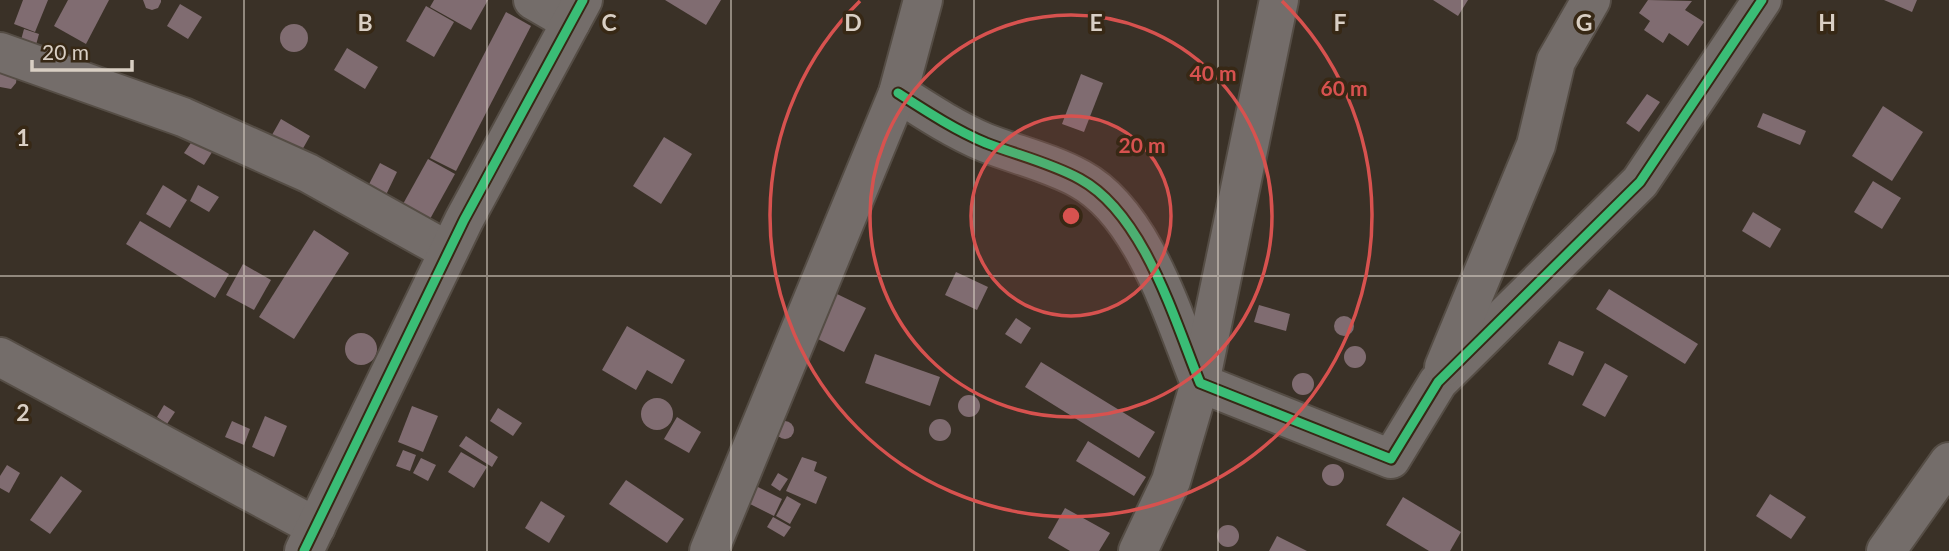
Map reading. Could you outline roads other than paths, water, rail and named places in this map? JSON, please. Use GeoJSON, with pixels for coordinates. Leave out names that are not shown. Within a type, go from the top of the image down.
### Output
{"type":"FeatureCollection","features":[{"type":"Feature","properties":{"kind":"street"},"geometry":{"type":"LineString","coordinates":[[0,357],[310,539],[448,251],[577,11],[533,0]]}},
{"type":"Feature","properties":{"kind":"street"},"geometry":{"type":"LineString","coordinates":[[709,551],[898,93],[923,0]]}},
{"type":"Feature","properties":{"kind":"street"},"geometry":{"type":"LineString","coordinates":[[1138,551],[1171,481],[1200,383],[1279,0]]}},
{"type":"Feature","properties":{"kind":"street"},"geometry":{"type":"LineString","coordinates":[[898,93],[946,123],[1081,180],[1102,194],[1132,232],[1157,277],[1200,383],[1391,459],[1438,382],[1536,145],[1556,61],[1591,0]]}},
{"type":"Feature","properties":{"kind":"street"},"geometry":{"type":"LineString","coordinates":[[1438,382],[1640,182],[1762,0]]}},
{"type":"Feature","properties":{"kind":"street"},"geometry":{"type":"LineString","coordinates":[[0,52],[183,117],[308,173],[448,251]]}},
{"type":"Feature","properties":{"kind":"street"},"geometry":{"type":"LineString","coordinates":[[1886,551],[1949,462]]}}]}
